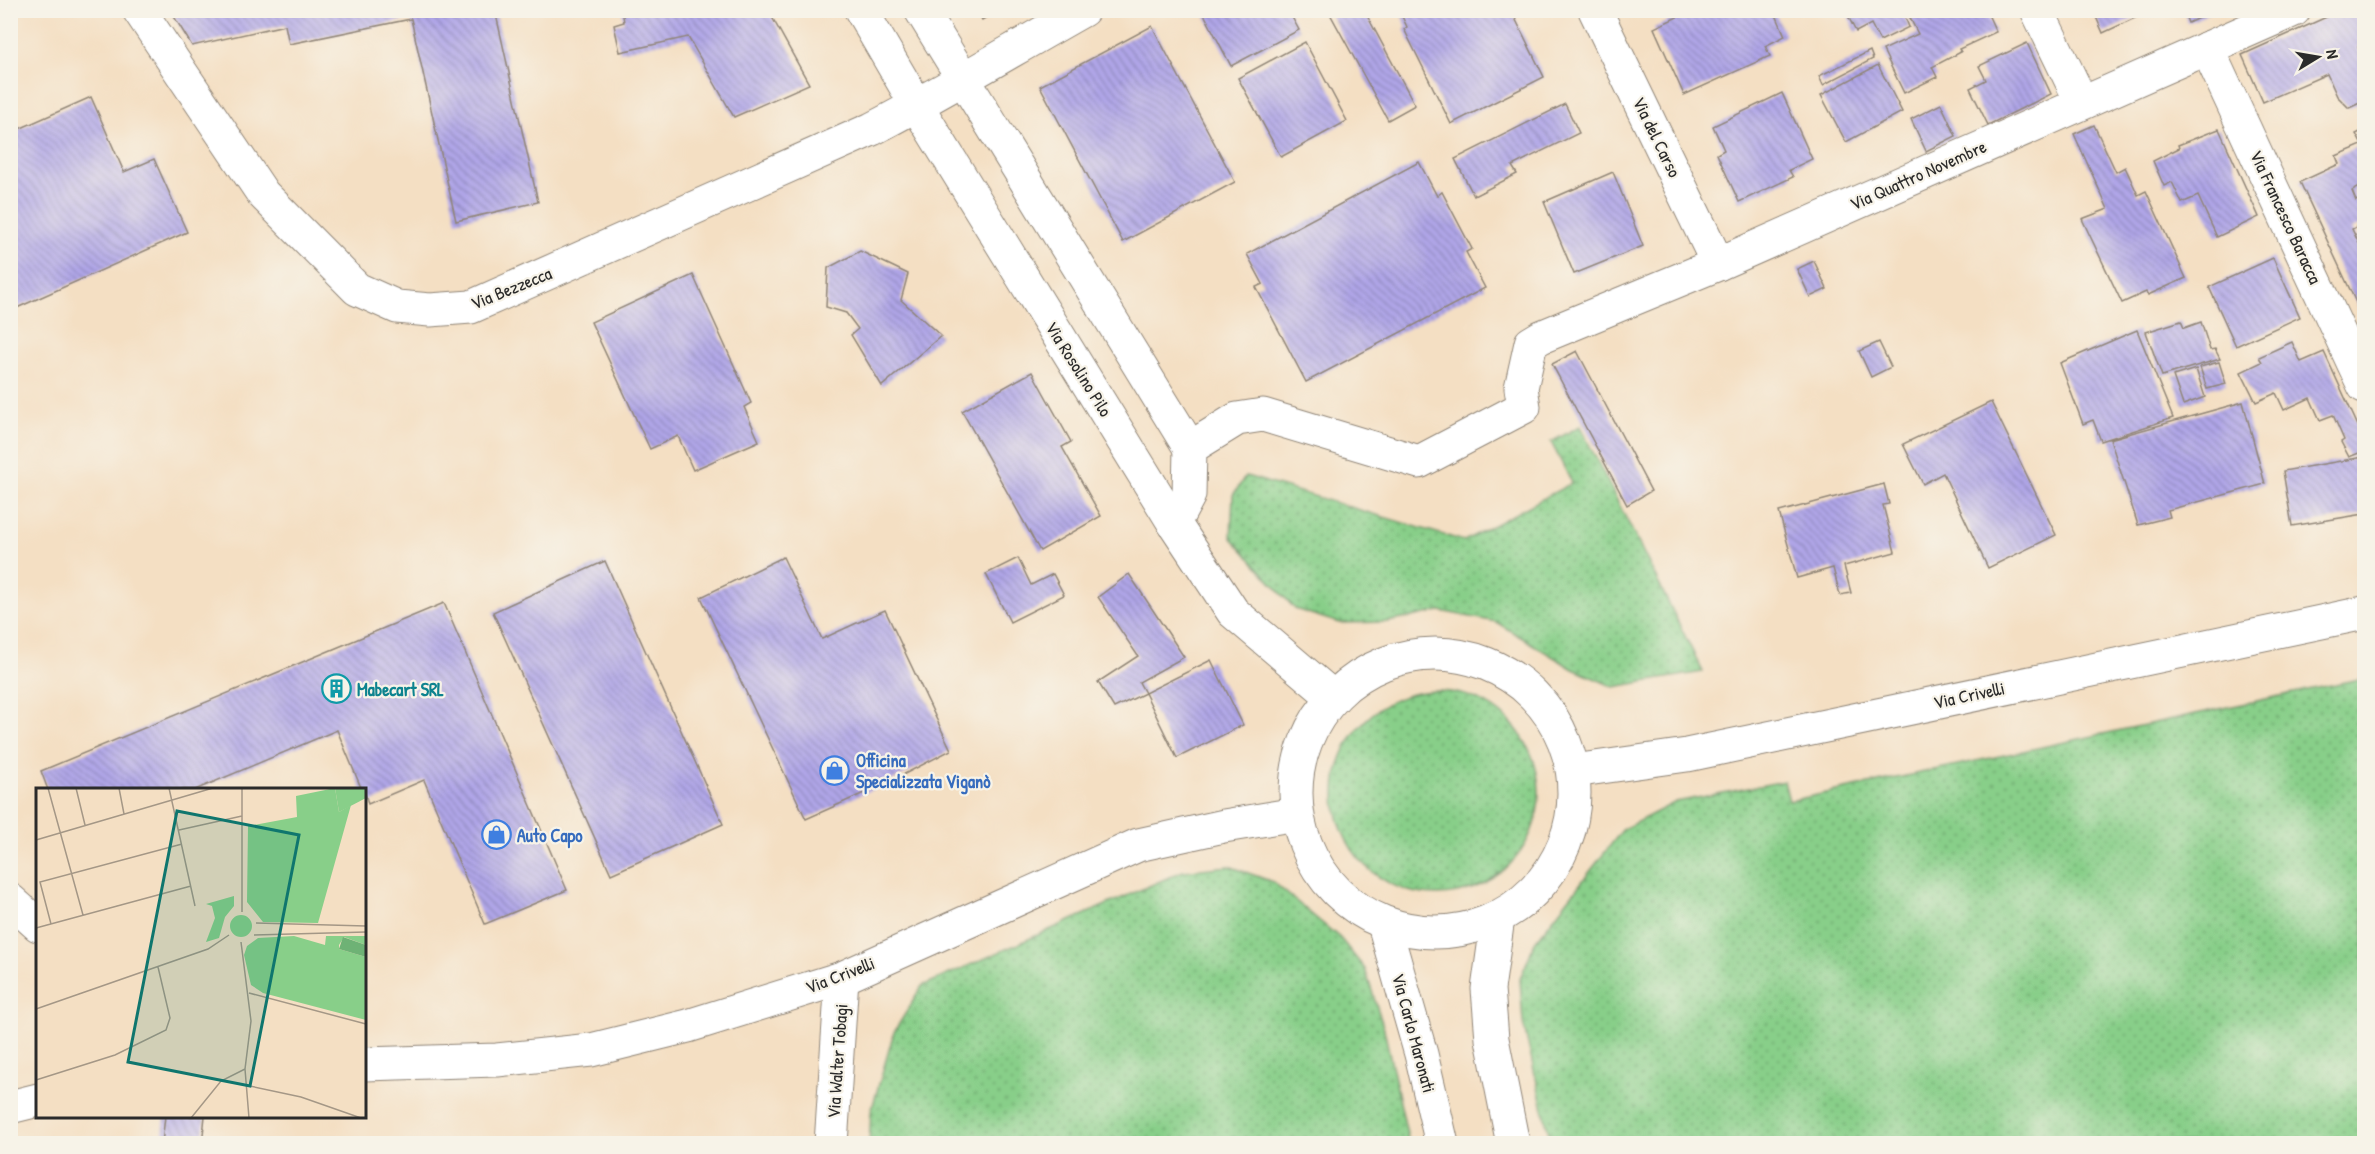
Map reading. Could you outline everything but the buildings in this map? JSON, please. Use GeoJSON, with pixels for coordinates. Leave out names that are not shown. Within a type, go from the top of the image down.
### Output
{"type":"FeatureCollection","features":[{"type":"Feature","properties":{"kind":"street","name":"Via Bezzecca"},"geometry":{"type":"LineString","coordinates":[[139,10],[263,194],[357,289],[397,307],[430,309],[471,307],[872,129],[917,106],[1083,10]]}},
{"type":"Feature","properties":{"kind":"street","name":"Via Rosolino Pilo"},"geometry":{"type":"LineString","coordinates":[[861,10],[917,106],[1174,523],[1233,612],[1333,697]]}},
{"type":"Feature","properties":{"kind":"street"},"geometry":{"type":"LineString","coordinates":[[921,10],[1190,448],[1189,495],[1174,523]]}},
{"type":"Feature","properties":{"kind":"street","name":"Via del Carso"},"geometry":{"type":"LineString","coordinates":[[1595,10],[1718,264]]}},
{"type":"Feature","properties":{"kind":"street"},"geometry":{"type":"LineString","coordinates":[[2037,10],[2082,103]]}},
{"type":"Feature","properties":{"kind":"street","name":"Via Quattro Novembre"},"geometry":{"type":"LineString","coordinates":[[1190,448],[1238,419],[1263,415],[1419,462],[1524,407],[1521,387],[1531,342],[1718,264],[2294,10]]}},
{"type":"Feature","properties":{"kind":"street","name":"Via Francesco Baracca"},"geometry":{"type":"LineString","coordinates":[[2207,48],[2364,386]]}},
{"type":"Feature","properties":{"kind":"street","name":"Via Crivelli"},"geometry":{"type":"LineString","coordinates":[[1573,771],[1687,755],[2364,613]]}},
{"type":"Feature","properties":{"kind":"street"},"geometry":{"type":"LineString","coordinates":[[1437,653],[1476,660],[1511,676],[1540,702],[1562,734],[1573,771],[1572,815],[1559,857],[1533,892],[1498,918],[1461,931],[1422,932],[1384,924],[1352,906],[1326,881],[1307,849],[1297,814],[1296,782],[1301,751],[1315,722],[1333,697],[1363,673],[1399,658],[1437,653]]}},
{"type":"Feature","properties":{"kind":"street","name":"Via Crivelli"},"geometry":{"type":"LineString","coordinates":[[366,1064],[496,1060],[591,1050],[688,1026],[842,978],[1138,845],[1224,826],[1297,814]]}},
{"type":"Feature","properties":{"kind":"street"},"geometry":{"type":"LineString","coordinates":[[10,900],[36,923]]}},
{"type":"Feature","properties":{"kind":"street"},"geometry":{"type":"LineString","coordinates":[[1498,918],[1488,989],[1492,1039],[1513,1143]]}},
{"type":"Feature","properties":{"kind":"street","name":"Via Carlo Maronati"},"geometry":{"type":"LineString","coordinates":[[1384,924],[1421,1054],[1442,1143]]}},
{"type":"Feature","properties":{"kind":"street","name":"Via Walter Tobagi"},"geometry":{"type":"LineString","coordinates":[[831,1143],[842,978]]}},
{"type":"Feature","properties":{"kind":"street"},"geometry":{"type":"LineString","coordinates":[[10,1107],[36,1100]]}},
{"type":"Feature","properties":{"kind":"green space"},"geometry":{"type":"Polygon","coordinates":[[[1580,426],[1703,672],[1614,687],[1573,669],[1496,622],[1440,611],[1388,622],[1339,623],[1295,609],[1231,537],[1233,495],[1246,476],[1464,541],[1572,483],[1551,442],[1580,426]]]}},
{"type":"Feature","properties":{"kind":"green space"},"geometry":{"type":"Polygon","coordinates":[[[2364,678],[2364,1143],[1551,1143],[1523,1023],[1520,979],[1535,942],[1623,829],[1676,802],[1784,781],[1789,801],[2364,678]]]}},
{"type":"Feature","properties":{"kind":"green space"},"geometry":{"type":"Polygon","coordinates":[[[1437,691],[1457,693],[1485,703],[1502,714],[1516,728],[1531,754],[1537,773],[1539,793],[1537,813],[1527,841],[1516,858],[1502,872],[1476,887],[1457,893],[1437,895],[1417,893],[1389,883],[1372,872],[1358,858],[1343,832],[1337,813],[1335,793],[1337,773],[1347,745],[1358,728],[1372,714],[1398,699],[1417,693],[1437,691]]]}},
{"type":"Feature","properties":{"kind":"green space"},"geometry":{"type":"Polygon","coordinates":[[[1229,866],[1273,882],[1340,938],[1365,969],[1384,1029],[1409,1143],[869,1143],[871,1112],[894,1032],[922,986],[1183,871],[1229,866]]]}},
{"type":"Feature","properties":{"kind":"place","name":"Mabecart SRL"},"geometry":{"type":"Point","coordinates":[336,689]}},
{"type":"Feature","properties":{"kind":"place","name":"Officina Specializzata Viganò"},"geometry":{"type":"Point","coordinates":[835,770]}},
{"type":"Feature","properties":{"kind":"place","name":"Auto Capo"},"geometry":{"type":"Point","coordinates":[496,835]}}]}
